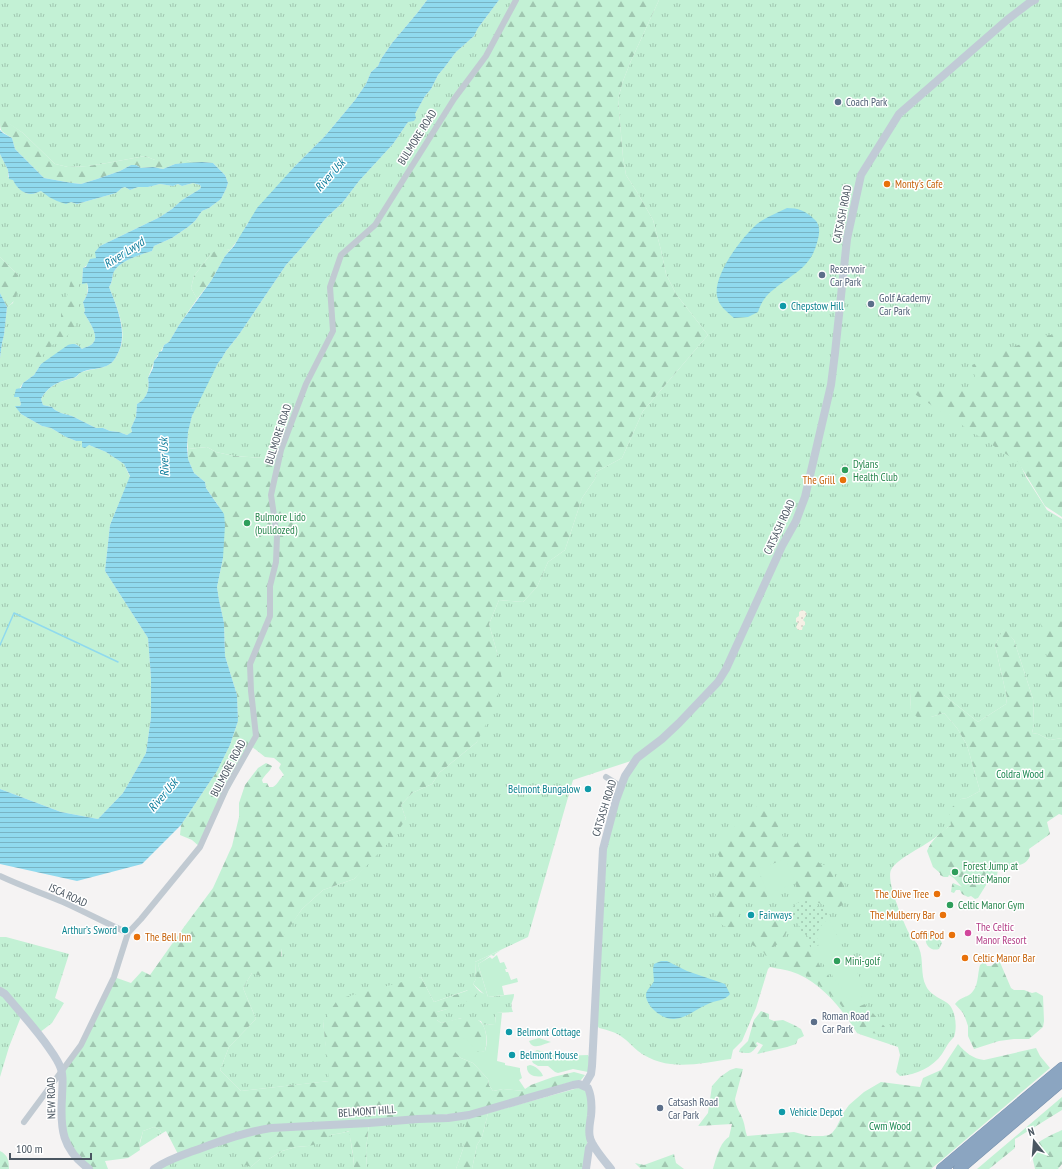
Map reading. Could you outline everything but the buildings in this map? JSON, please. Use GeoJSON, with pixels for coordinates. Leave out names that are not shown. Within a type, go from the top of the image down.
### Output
{"type":"FeatureCollection","features":[{"type":"Feature","properties":{"kind":"highway"},"geometry":{"type":"LineString","coordinates":[[1045,1081],[1062,1064]]}},
{"type":"Feature","properties":{"kind":"highway"},"geometry":{"type":"LineString","coordinates":[[942,1169],[1062,1068]]}},
{"type":"Feature","properties":{"kind":"highway"},"geometry":{"type":"LineString","coordinates":[[960,1169],[1062,1081]]}},
{"type":"Feature","properties":{"kind":"highway"},"geometry":{"type":"LineString","coordinates":[[969,1169],[1062,1091]]}},
{"type":"Feature","properties":{"kind":"street","name":"BULMORE ROAD"},"geometry":{"type":"LineString","coordinates":[[24,1122],[80,1045],[114,977],[128,933],[200,847],[226,790],[256,736],[251,691],[250,664],[270,616],[270,586],[276,562],[277,536],[271,495],[281,450],[286,436],[306,384],[333,331],[330,287],[341,255],[375,225],[454,99],[486,56],[516,0]]}},
{"type":"Feature","properties":{"kind":"street","name":"CATSASH ROAD"},"geometry":{"type":"LineString","coordinates":[[584,1086],[591,1074],[592,1066],[603,848],[620,786],[637,758],[662,739],[718,682],[726,669],[782,546],[798,515],[805,497],[831,385],[836,353],[847,239],[861,175],[899,114],[1007,20],[1035,0]]}},
{"type":"Feature","properties":{"kind":"street"},"geometry":{"type":"LineString","coordinates":[[606,777],[620,786]]}},
{"type":"Feature","properties":{"kind":"street","name":"ISCA ROAD"},"geometry":{"type":"LineString","coordinates":[[0,876],[25,888],[63,902],[128,933]]}},
{"type":"Feature","properties":{"kind":"street","name":"NEW ROAD"},"geometry":{"type":"LineString","coordinates":[[0,991],[5,994],[39,1032],[57,1059],[62,1070],[61,1109],[63,1135],[70,1151],[89,1169]]}},
{"type":"Feature","properties":{"kind":"street","name":"BELMONT HILL"},"geometry":{"type":"LineString","coordinates":[[154,1169],[179,1156],[256,1130],[455,1117],[496,1108],[573,1085],[579,1084],[584,1086]]}},
{"type":"Feature","properties":{"kind":"street"},"geometry":{"type":"LineString","coordinates":[[584,1086],[588,1088],[592,1106],[589,1132],[592,1143],[611,1169]]}},
{"type":"Feature","properties":{"kind":"street"},"geometry":{"type":"LineString","coordinates":[[586,1169],[589,1148],[592,1143]]}},
{"type":"Feature","properties":{"kind":"green space"},"geometry":{"type":"Polygon","coordinates":[[[0,0],[427,0],[392,43],[378,66],[371,72],[366,84],[355,100],[325,136],[295,166],[247,224],[241,236],[230,250],[227,249],[210,255],[194,276],[191,288],[197,299],[169,342],[164,345],[155,360],[148,378],[149,386],[147,393],[137,404],[136,417],[131,428],[132,433],[127,435],[103,428],[96,428],[72,416],[61,413],[52,407],[43,405],[41,399],[50,388],[57,384],[76,377],[79,373],[106,366],[113,361],[121,347],[122,339],[121,321],[109,287],[115,270],[126,261],[152,251],[154,246],[172,238],[188,227],[195,221],[202,211],[209,208],[221,199],[228,183],[225,175],[213,163],[193,163],[187,160],[155,160],[145,156],[88,166],[68,167],[55,164],[23,133],[0,118],[0,0]]]}},
{"type":"Feature","properties":{"kind":"green space"},"geometry":{"type":"Polygon","coordinates":[[[499,0],[516,0],[333,331],[279,459],[234,456],[216,452],[207,447],[188,449],[189,427],[192,416],[207,383],[226,351],[238,336],[286,265],[393,144],[415,114],[438,75],[456,52],[474,36],[478,28],[499,0]]]}},
{"type":"Feature","properties":{"kind":"green space"},"geometry":{"type":"Polygon","coordinates":[[[516,0],[659,0],[630,63],[618,99],[623,157],[626,175],[653,220],[666,274],[676,294],[708,335],[643,411],[622,458],[596,472],[595,479],[582,498],[565,550],[548,562],[537,587],[523,602],[499,600],[489,624],[498,656],[502,680],[496,704],[477,742],[439,773],[432,784],[412,793],[401,805],[406,819],[394,837],[354,879],[323,890],[302,909],[283,937],[280,970],[264,977],[252,973],[243,988],[256,1019],[229,1047],[220,1070],[241,1091],[329,1081],[323,1021],[338,999],[421,977],[434,1002],[469,990],[477,994],[463,1003],[437,1012],[437,1020],[441,1023],[459,1018],[470,1018],[476,1019],[484,1026],[486,1032],[485,1051],[477,1053],[456,1052],[461,1058],[473,1063],[488,1079],[489,1085],[493,1091],[503,1089],[525,1091],[525,1089],[531,1085],[553,1077],[574,1072],[585,1075],[581,1080],[469,1112],[369,1123],[366,1150],[367,1169],[354,1169],[349,1131],[330,1135],[323,1143],[296,1147],[282,1151],[269,1159],[260,1159],[251,1167],[242,1164],[246,1148],[232,1151],[219,1141],[179,1156],[166,1131],[161,1134],[160,1130],[154,1127],[143,1131],[140,1142],[140,1150],[128,1158],[105,1161],[108,1169],[89,1169],[63,1135],[61,1070],[81,1045],[114,977],[131,983],[142,971],[150,975],[213,888],[232,846],[239,817],[239,803],[245,785],[258,768],[266,763],[272,766],[262,780],[263,783],[267,783],[269,787],[275,786],[284,775],[279,768],[281,764],[274,758],[265,757],[251,746],[200,847],[192,840],[180,835],[181,825],[217,771],[230,745],[238,721],[237,695],[225,656],[224,623],[217,587],[223,558],[218,505],[206,488],[205,482],[194,473],[188,459],[188,449],[207,447],[216,452],[234,456],[279,459],[306,384],[333,331],[330,287],[341,255],[375,225],[486,56],[516,0]]]}},
{"type":"Feature","properties":{"kind":"green space"},"geometry":{"type":"Polygon","coordinates":[[[659,0],[1062,0],[1062,344],[1008,437],[1026,477],[1047,510],[1062,519],[1062,738],[1050,740],[1038,734],[1032,733],[1034,724],[1033,699],[1014,640],[1004,629],[995,645],[1007,698],[1006,704],[978,722],[944,695],[933,693],[910,693],[911,711],[931,717],[944,713],[957,728],[967,745],[980,791],[967,798],[961,799],[951,825],[932,840],[899,861],[891,870],[890,875],[893,892],[899,911],[909,933],[919,948],[923,977],[926,986],[935,996],[949,1004],[953,1010],[956,1022],[954,1037],[934,1063],[924,1070],[900,1076],[896,1072],[900,1055],[898,1047],[857,1033],[839,1007],[816,985],[795,973],[770,967],[768,969],[756,1008],[742,1041],[733,1050],[731,1059],[684,1065],[660,1062],[649,1058],[638,1051],[617,1034],[599,1028],[597,1025],[603,849],[616,800],[637,759],[573,780],[528,937],[475,962],[476,979],[473,984],[481,992],[487,994],[488,997],[514,994],[512,1004],[513,1012],[496,1013],[495,1024],[483,1025],[481,1021],[461,1018],[441,1023],[437,1020],[437,1012],[447,1009],[468,990],[434,1002],[421,977],[323,1021],[330,1081],[241,1091],[220,1070],[229,1047],[256,1019],[243,988],[252,973],[282,956],[282,937],[302,909],[323,890],[354,879],[406,819],[401,805],[412,793],[432,784],[439,773],[477,742],[498,656],[489,624],[499,600],[523,602],[537,587],[548,562],[565,550],[582,498],[595,479],[596,472],[622,458],[643,411],[708,335],[676,294],[666,274],[653,220],[626,175],[623,157],[618,99],[630,63],[659,0]]]}},
{"type":"Feature","properties":{"kind":"green space"},"geometry":{"type":"Polygon","coordinates":[[[0,117],[23,133],[55,164],[68,167],[88,166],[145,156],[155,160],[187,160],[193,163],[175,164],[163,169],[153,167],[141,168],[136,165],[131,165],[120,171],[81,184],[44,178],[15,149],[12,138],[5,134],[1,129],[0,117]]]}},
{"type":"Feature","properties":{"kind":"green space"},"geometry":{"type":"Polygon","coordinates":[[[0,154],[8,170],[8,177],[13,179],[17,187],[22,191],[28,194],[34,194],[41,191],[77,204],[116,193],[125,187],[130,190],[138,187],[148,187],[160,184],[173,186],[178,184],[182,186],[193,183],[200,185],[201,187],[160,217],[100,246],[97,258],[83,268],[82,283],[87,283],[88,288],[86,298],[83,302],[85,310],[84,313],[93,328],[95,340],[91,345],[82,349],[76,344],[41,364],[34,375],[23,383],[14,397],[19,397],[21,404],[20,406],[16,406],[21,414],[66,437],[76,441],[82,441],[106,452],[124,464],[130,477],[110,525],[105,571],[148,638],[151,678],[151,717],[146,753],[123,793],[98,819],[61,812],[0,789],[0,358],[7,307],[13,303],[18,275],[0,257],[0,154]]]}},
{"type":"Feature","properties":{"kind":"green space"},"geometry":{"type":"Polygon","coordinates":[[[216,250],[230,250],[211,281],[197,299],[191,288],[194,276],[210,255],[216,250]]]}},
{"type":"Feature","properties":{"kind":"green space"},"geometry":{"type":"Polygon","coordinates":[[[0,257],[18,275],[18,289],[16,297],[7,307],[0,293],[0,257]]]}},
{"type":"Feature","properties":{"kind":"green space"},"geometry":{"type":"Polygon","coordinates":[[[74,277],[77,278],[79,287],[77,293],[79,310],[76,324],[65,338],[57,341],[44,352],[42,359],[33,363],[49,333],[56,330],[61,317],[62,302],[67,296],[71,280],[74,277]]]}},
{"type":"Feature","properties":{"kind":"green space"},"geometry":{"type":"Polygon","coordinates":[[[1062,334],[1062,517],[1045,506],[1018,462],[907,389],[978,389],[972,365],[1039,336],[1062,334]]]}},
{"type":"Feature","properties":{"kind":"green space"},"geometry":{"type":"Polygon","coordinates":[[[1062,619],[1062,700],[1054,699],[1048,693],[1046,643],[1040,621],[1062,619]]]}},
{"type":"Feature","properties":{"kind":"green space","name":"Coldra Wood"},"geometry":{"type":"Polygon","coordinates":[[[1004,628],[1014,640],[1033,699],[1034,724],[1032,733],[1038,734],[1050,740],[1062,738],[1062,815],[1059,814],[1047,822],[1050,834],[1029,849],[1030,856],[1025,863],[1017,866],[999,865],[997,875],[991,877],[978,898],[975,899],[971,896],[968,897],[962,894],[960,890],[956,890],[954,893],[951,892],[953,883],[962,887],[951,876],[949,875],[948,877],[944,877],[940,875],[940,873],[933,867],[927,851],[934,840],[951,825],[949,810],[961,799],[967,798],[980,791],[967,745],[957,728],[944,713],[931,717],[918,718],[911,711],[910,693],[918,688],[925,693],[933,693],[934,688],[943,689],[944,695],[978,722],[1006,704],[1007,698],[995,645],[1004,628]]]}},
{"type":"Feature","properties":{"kind":"green space"},"geometry":{"type":"Polygon","coordinates":[[[762,802],[767,805],[783,836],[788,842],[797,844],[799,837],[802,837],[819,863],[833,869],[835,877],[844,883],[845,886],[843,894],[846,898],[844,904],[839,907],[833,907],[818,903],[799,894],[786,859],[759,869],[768,894],[767,897],[762,901],[750,894],[746,895],[745,902],[736,906],[740,917],[738,928],[730,928],[719,922],[715,915],[717,909],[714,899],[716,894],[712,884],[722,862],[715,848],[721,839],[730,834],[735,826],[747,821],[755,815],[757,804],[762,802]]]}},
{"type":"Feature","properties":{"kind":"green space"},"geometry":{"type":"Polygon","coordinates":[[[786,859],[795,883],[768,894],[758,869],[786,859]]]}},
{"type":"Feature","properties":{"kind":"green space"},"geometry":{"type":"Polygon","coordinates":[[[807,901],[826,910],[829,919],[823,923],[817,935],[819,945],[815,947],[810,947],[808,936],[798,931],[800,927],[794,918],[792,910],[793,906],[796,904],[807,901]]]}},
{"type":"Feature","properties":{"kind":"green space"},"geometry":{"type":"Polygon","coordinates":[[[777,907],[786,914],[789,923],[788,928],[784,937],[766,956],[762,950],[752,945],[749,940],[763,922],[769,908],[777,907]]]}},
{"type":"Feature","properties":{"kind":"green space","name":"Mini-golf"},"geometry":{"type":"Polygon","coordinates":[[[829,919],[860,979],[862,991],[859,1003],[856,1004],[846,997],[833,977],[830,969],[824,965],[815,947],[819,945],[816,934],[823,923],[829,919]]]}},
{"type":"Feature","properties":{"kind":"green space"},"geometry":{"type":"Polygon","coordinates":[[[933,930],[936,932],[942,943],[939,949],[934,950],[926,943],[929,932],[933,930]]]}},
{"type":"Feature","properties":{"kind":"green space"},"geometry":{"type":"Polygon","coordinates":[[[793,936],[805,939],[806,949],[815,956],[821,968],[828,974],[833,985],[845,1000],[852,1005],[860,1006],[865,1004],[885,1027],[886,1032],[880,1034],[863,1032],[858,1029],[838,1001],[812,979],[800,972],[780,966],[775,961],[783,947],[793,936]]]}},
{"type":"Feature","properties":{"kind":"green space"},"geometry":{"type":"Polygon","coordinates":[[[0,937],[6,937],[69,954],[55,998],[64,1003],[52,1023],[39,1033],[22,1014],[9,1047],[0,1077],[0,937]]]}},
{"type":"Feature","properties":{"kind":"green space"},"geometry":{"type":"Polygon","coordinates":[[[501,950],[494,956],[491,955],[478,964],[487,994],[484,994],[473,984],[476,979],[475,962],[501,950]]]}},
{"type":"Feature","properties":{"kind":"green space"},"geometry":{"type":"Polygon","coordinates":[[[497,955],[500,963],[504,962],[507,969],[505,969],[506,972],[508,972],[511,980],[517,978],[518,982],[502,986],[504,995],[488,997],[478,964],[490,957],[492,959],[497,955]]]}},
{"type":"Feature","properties":{"kind":"green space"},"geometry":{"type":"Polygon","coordinates":[[[999,960],[1011,988],[1014,990],[1024,990],[1032,993],[1036,992],[1043,996],[1043,1027],[1029,1039],[999,1041],[974,1049],[968,1036],[968,1026],[966,1020],[963,1013],[955,1004],[975,989],[980,965],[983,963],[987,966],[991,966],[999,960]]]}},
{"type":"Feature","properties":{"kind":"green space"},"geometry":{"type":"Polygon","coordinates":[[[761,1011],[769,1014],[769,1019],[774,1021],[783,1020],[801,1029],[804,1036],[798,1039],[796,1044],[787,1047],[757,1054],[763,1045],[757,1042],[756,1044],[758,1045],[752,1052],[739,1052],[748,1041],[754,1020],[761,1011]]]}},
{"type":"Feature","properties":{"kind":"green space"},"geometry":{"type":"Polygon","coordinates":[[[496,1013],[502,1013],[497,1061],[505,1063],[505,1065],[520,1068],[522,1078],[519,1080],[525,1091],[503,1089],[493,1091],[489,1085],[488,1079],[473,1063],[461,1058],[455,1052],[450,1052],[448,1041],[451,1035],[457,1040],[466,1038],[477,1052],[485,1051],[487,1038],[483,1025],[495,1024],[496,1013]]]}},
{"type":"Feature","properties":{"kind":"green space"},"geometry":{"type":"Polygon","coordinates":[[[539,1038],[551,1042],[533,1046],[529,1041],[539,1038]]]}},
{"type":"Feature","properties":{"kind":"green space","name":"Cwm Wood"},"geometry":{"type":"Polygon","coordinates":[[[958,1044],[970,1055],[984,1060],[1036,1048],[1040,1056],[1050,1068],[931,1169],[713,1169],[723,1143],[729,1137],[732,1124],[698,1126],[708,1113],[712,1086],[720,1077],[730,1070],[736,1068],[743,1069],[735,1099],[744,1122],[747,1136],[794,1132],[809,1136],[823,1136],[832,1133],[849,1105],[864,1092],[881,1082],[920,1087],[923,1078],[941,1070],[958,1044]]]}},
{"type":"Feature","properties":{"kind":"green space"},"geometry":{"type":"Polygon","coordinates":[[[537,1050],[559,1056],[588,1055],[588,1072],[573,1069],[558,1073],[548,1066],[538,1066],[533,1063],[531,1059],[532,1053],[537,1050]]]}},
{"type":"Feature","properties":{"kind":"green space"},"geometry":{"type":"Polygon","coordinates":[[[530,1065],[538,1069],[543,1076],[537,1077],[530,1074],[527,1066],[530,1065]]]}},
{"type":"Feature","properties":{"kind":"green space"},"geometry":{"type":"Polygon","coordinates":[[[578,1088],[583,1089],[586,1092],[588,1100],[588,1139],[583,1169],[472,1169],[477,1145],[482,1137],[488,1113],[578,1088]]]}},
{"type":"Feature","properties":{"kind":"green space"},"geometry":{"type":"Polygon","coordinates":[[[1062,1097],[1062,1110],[1015,1139],[1015,1148],[989,1169],[977,1169],[1062,1097]]]}},
{"type":"Feature","properties":{"kind":"green space"},"geometry":{"type":"Polygon","coordinates":[[[488,1113],[482,1137],[477,1145],[472,1169],[456,1169],[463,1149],[465,1127],[468,1118],[488,1113]]]}},
{"type":"Feature","properties":{"kind":"green space"},"geometry":{"type":"Polygon","coordinates":[[[468,1118],[463,1149],[456,1169],[367,1169],[366,1150],[369,1123],[468,1118]]]}},
{"type":"Feature","properties":{"kind":"green space"},"geometry":{"type":"Polygon","coordinates":[[[154,1127],[160,1130],[161,1134],[139,1148],[143,1131],[154,1127]]]}},
{"type":"Feature","properties":{"kind":"green space"},"geometry":{"type":"Polygon","coordinates":[[[1062,1130],[1062,1164],[1058,1169],[1035,1169],[1032,1155],[1034,1147],[1045,1138],[1062,1130]]]}},
{"type":"Feature","properties":{"kind":"green space"},"geometry":{"type":"Polygon","coordinates":[[[350,1131],[354,1169],[154,1169],[219,1141],[246,1148],[251,1167],[260,1159],[269,1159],[282,1151],[296,1147],[308,1146],[330,1135],[350,1131]]]}},
{"type":"Feature","properties":{"kind":"green space"},"geometry":{"type":"Polygon","coordinates":[[[0,1151],[8,1158],[9,1169],[0,1169],[0,1151]]]}},
{"type":"Feature","properties":{"kind":"green space"},"geometry":{"type":"Polygon","coordinates":[[[674,1154],[676,1163],[684,1169],[641,1169],[635,1163],[644,1165],[674,1154]]]}},
{"type":"Feature","properties":{"kind":"sand"},"geometry":{"type":"Polygon","coordinates":[[[802,610],[807,614],[803,620],[805,625],[803,626],[802,630],[798,630],[796,627],[798,623],[796,622],[796,618],[802,610]]]}},
{"type":"Feature","properties":{"kind":"water"},"geometry":{"type":"Polygon","coordinates":[[[427,0],[499,0],[478,28],[474,36],[456,52],[438,75],[415,114],[416,118],[414,121],[408,122],[393,144],[286,265],[218,363],[192,416],[188,432],[188,459],[194,473],[205,482],[206,488],[224,514],[225,525],[223,558],[217,587],[224,623],[225,656],[237,695],[238,721],[230,745],[217,771],[181,825],[142,864],[77,881],[0,864],[0,789],[61,812],[98,819],[123,793],[146,753],[151,717],[151,678],[148,638],[105,571],[110,525],[130,476],[124,464],[106,452],[89,445],[85,448],[82,447],[82,441],[76,441],[66,437],[21,414],[15,406],[20,406],[21,404],[19,397],[14,397],[16,389],[21,388],[23,383],[34,375],[41,364],[68,345],[76,344],[82,349],[91,345],[95,340],[93,328],[84,313],[85,310],[83,302],[88,293],[88,286],[87,283],[82,284],[83,268],[86,267],[90,259],[96,258],[95,252],[100,246],[160,217],[201,187],[200,185],[193,183],[182,186],[178,184],[173,186],[160,184],[148,187],[138,187],[130,190],[125,187],[116,193],[77,204],[71,202],[66,204],[57,201],[41,191],[34,194],[28,194],[20,190],[13,180],[9,179],[8,170],[0,154],[0,130],[12,138],[15,149],[44,178],[81,184],[120,171],[131,165],[136,165],[141,168],[153,167],[163,169],[175,164],[202,162],[213,163],[225,175],[228,183],[221,199],[209,208],[202,211],[195,221],[172,238],[154,246],[152,251],[126,261],[114,272],[109,287],[118,312],[122,330],[122,339],[113,361],[103,367],[83,371],[74,378],[54,385],[47,390],[41,399],[43,405],[52,407],[61,413],[72,416],[96,428],[103,428],[127,435],[132,432],[131,428],[136,417],[137,404],[147,393],[149,386],[148,378],[159,352],[162,351],[164,345],[169,342],[179,325],[211,281],[225,256],[234,246],[257,208],[295,166],[325,136],[355,100],[366,84],[371,72],[378,66],[392,43],[427,0]]]}},
{"type":"Feature","properties":{"kind":"water"},"geometry":{"type":"Polygon","coordinates":[[[787,208],[802,210],[816,221],[819,236],[815,249],[811,257],[801,269],[768,295],[758,312],[748,317],[734,318],[721,306],[717,296],[719,278],[724,267],[737,247],[757,224],[787,208]]]}},
{"type":"Feature","properties":{"kind":"water"},"geometry":{"type":"Polygon","coordinates":[[[0,293],[7,307],[0,358],[0,293]]]}},
{"type":"Feature","properties":{"kind":"water"},"geometry":{"type":"Polygon","coordinates":[[[661,961],[667,961],[687,971],[725,984],[730,994],[723,999],[704,1006],[683,1017],[670,1019],[660,1015],[648,1003],[646,994],[654,981],[654,964],[661,961]]]}},
{"type":"Feature","properties":{"kind":"waterway"},"geometry":{"type":"LineString","coordinates":[[0,645],[14,613],[118,662]]}},
{"type":"Feature","properties":{"kind":"place","name":"Coach Park"},"geometry":{"type":"Point","coordinates":[838,102]}},
{"type":"Feature","properties":{"kind":"place","name":"Monty's Cafe"},"geometry":{"type":"Point","coordinates":[887,184]}},
{"type":"Feature","properties":{"kind":"place","name":"Reservoir Car Park"},"geometry":{"type":"Point","coordinates":[822,275]}},
{"type":"Feature","properties":{"kind":"place","name":"Golf Academy Car Park"},"geometry":{"type":"Point","coordinates":[871,304]}},
{"type":"Feature","properties":{"kind":"place","name":"Chepstow Hill"},"geometry":{"type":"Point","coordinates":[783,306]}},
{"type":"Feature","properties":{"kind":"place","name":"Dylans Health Club"},"geometry":{"type":"Point","coordinates":[845,470]}},
{"type":"Feature","properties":{"kind":"place","name":"The Grill"},"geometry":{"type":"Point","coordinates":[843,480]}},
{"type":"Feature","properties":{"kind":"place","name":"Bulmore Lido (bulldozed)"},"geometry":{"type":"Point","coordinates":[247,523]}},
{"type":"Feature","properties":{"kind":"place","name":"Belmont Bungalow"},"geometry":{"type":"Point","coordinates":[588,789]}},
{"type":"Feature","properties":{"kind":"place","name":"Forest Jump at Celtic Manor"},"geometry":{"type":"Point","coordinates":[955,872]}},
{"type":"Feature","properties":{"kind":"place","name":"The Olive Tree"},"geometry":{"type":"Point","coordinates":[937,894]}},
{"type":"Feature","properties":{"kind":"place","name":"Celtic Manor Gym"},"geometry":{"type":"Point","coordinates":[950,905]}},
{"type":"Feature","properties":{"kind":"place","name":"Fairways"},"geometry":{"type":"Point","coordinates":[751,915]}},
{"type":"Feature","properties":{"kind":"place","name":"The Mulberry Bar"},"geometry":{"type":"Point","coordinates":[943,915]}},
{"type":"Feature","properties":{"kind":"place","name":"Arthur’s Sword"},"geometry":{"type":"Point","coordinates":[125,930]}},
{"type":"Feature","properties":{"kind":"place","name":"The Celtic Manor Resort"},"geometry":{"type":"Point","coordinates":[968,933]}},
{"type":"Feature","properties":{"kind":"place","name":"Coffi Pod"},"geometry":{"type":"Point","coordinates":[952,935]}},
{"type":"Feature","properties":{"kind":"place","name":"The Bell Inn"},"geometry":{"type":"Point","coordinates":[137,937]}},
{"type":"Feature","properties":{"kind":"place","name":"Celtic Manor Bar"},"geometry":{"type":"Point","coordinates":[965,958]}},
{"type":"Feature","properties":{"kind":"place","name":"Mini-golf"},"geometry":{"type":"Point","coordinates":[837,961]}},
{"type":"Feature","properties":{"kind":"place","name":"Roman Road Car Park"},"geometry":{"type":"Point","coordinates":[814,1022]}},
{"type":"Feature","properties":{"kind":"place","name":"Belmont Cottage"},"geometry":{"type":"Point","coordinates":[509,1032]}},
{"type":"Feature","properties":{"kind":"place","name":"Belmont House"},"geometry":{"type":"Point","coordinates":[512,1055]}},
{"type":"Feature","properties":{"kind":"place","name":"Catsash Road Car Park"},"geometry":{"type":"Point","coordinates":[660,1108]}},
{"type":"Feature","properties":{"kind":"place","name":"Vehicle Depot"},"geometry":{"type":"Point","coordinates":[782,1112]}},
{"type":"Feature","properties":{"kind":"water label","name":"River Usk"},"geometry":{"type":"Point","coordinates":[330,175]}},
{"type":"Feature","properties":{"kind":"water label","name":"River Lwyd"},"geometry":{"type":"Point","coordinates":[124,253]}},
{"type":"Feature","properties":{"kind":"water label","name":"River Usk"},"geometry":{"type":"Point","coordinates":[164,457]}},
{"type":"Feature","properties":{"kind":"water label","name":"River Usk"},"geometry":{"type":"Point","coordinates":[163,795]}}]}
